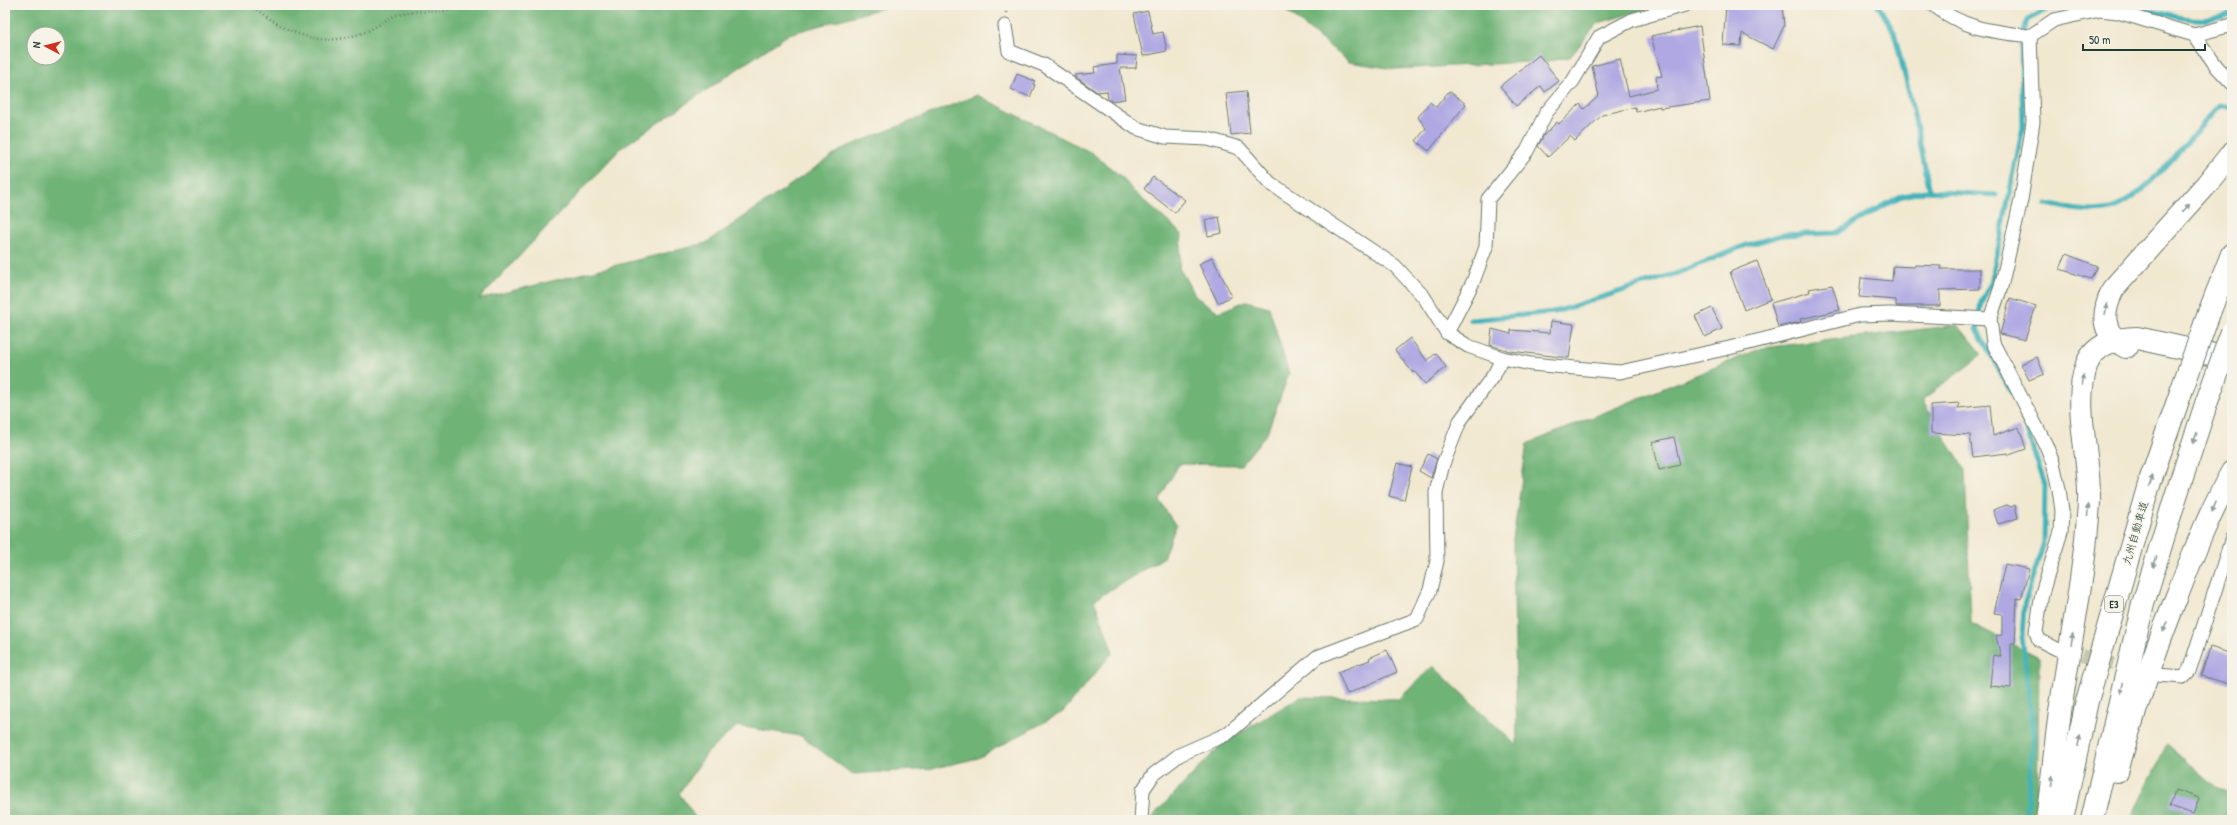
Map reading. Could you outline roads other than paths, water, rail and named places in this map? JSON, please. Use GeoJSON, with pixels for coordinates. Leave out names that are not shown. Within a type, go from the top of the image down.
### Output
{"type":"FeatureCollection","features":[{"type":"Feature","properties":{"kind":"highway"},"geometry":{"type":"LineString","coordinates":[[2232,153],[2207,184],[2113,289],[2106,303],[2105,316],[2107,327],[2115,340],[2131,349],[2232,374]]}},
{"type":"Feature","properties":{"kind":"highway","name":"九州自動車道"},"geometry":{"type":"LineString","coordinates":[[2062,820],[2088,701],[2150,481],[2180,392],[2232,254]]}},
{"type":"Feature","properties":{"kind":"highway"},"geometry":{"type":"LineString","coordinates":[[2092,820],[2143,604],[2174,499],[2232,332]]}},
{"type":"Feature","properties":{"kind":"highway"},"geometry":{"type":"LineString","coordinates":[[2047,820],[2060,712],[2083,564],[2089,501],[2082,380],[2088,362],[2095,351],[2115,340],[2137,338],[2232,360]]}},
{"type":"Feature","properties":{"kind":"highway"},"geometry":{"type":"LineString","coordinates":[[2105,820],[2114,782],[2138,699],[2189,566],[2220,493],[2232,472]]}},
{"type":"Feature","properties":{"kind":"street"},"geometry":{"type":"LineString","coordinates":[[1447,333],[1473,282],[1486,247],[1488,199],[1527,151],[1546,113],[1573,81],[1599,37],[1632,20],[1685,5]]}},
{"type":"Feature","properties":{"kind":"street"},"geometry":{"type":"LineString","coordinates":[[1933,5],[1959,22],[1976,28],[2030,36],[2054,20],[2100,10],[2118,12],[2194,35],[2232,25]]}},
{"type":"Feature","properties":{"kind":"street"},"geometry":{"type":"LineString","coordinates":[[1005,26],[1009,51],[1044,65],[1136,128],[1165,137],[1208,138],[1239,148],[1270,183],[1395,266],[1424,297],[1447,333],[1468,346],[1502,358],[1531,364],[1620,372],[1728,348],[1860,315],[1987,318]]}},
{"type":"Feature","properties":{"kind":"street"},"geometry":{"type":"LineString","coordinates":[[2194,35],[2217,67],[2232,83]]}},
{"type":"Feature","properties":{"kind":"street"},"geometry":{"type":"LineString","coordinates":[[2030,36],[2034,122],[2020,208],[2001,287],[1987,318],[1993,343],[2046,445],[2056,476],[2062,511],[2061,532],[2042,593],[2036,632],[2039,640],[2057,649]]}},
{"type":"Feature","properties":{"kind":"street"},"geometry":{"type":"LineString","coordinates":[[1141,820],[1143,790],[1153,775],[1179,755],[1227,734],[1317,657],[1417,619],[1430,590],[1437,561],[1436,492],[1443,464],[1460,422],[1495,373],[1502,358]]}},
{"type":"Feature","properties":{"kind":"street"},"geometry":{"type":"LineString","coordinates":[[2157,675],[2183,677],[2189,671],[2232,538]]}},
{"type":"Feature","properties":{"kind":"waterway"},"geometry":{"type":"LineString","coordinates":[[1878,5],[1894,32],[1911,101],[1930,191]]}},
{"type":"Feature","properties":{"kind":"waterway"},"geometry":{"type":"LineString","coordinates":[[2011,392],[1977,329],[1981,302],[1991,283],[2023,127],[2021,47],[2027,20],[2048,9],[2070,5]]}},
{"type":"Feature","properties":{"kind":"waterway"},"geometry":{"type":"LineString","coordinates":[[2131,5],[2182,18],[2208,19],[2232,13]]}},
{"type":"Feature","properties":{"kind":"waterway"},"geometry":{"type":"LineString","coordinates":[[2047,204],[2078,210],[2095,211],[2110,209],[2123,203],[2138,193],[2168,164],[2219,105],[2232,108]]}},
{"type":"Feature","properties":{"kind":"waterway"},"geometry":{"type":"LineString","coordinates":[[1470,320],[1555,312],[1678,273],[1744,246],[1782,235],[1836,233],[1899,197],[1924,191],[1996,195]]}},
{"type":"Feature","properties":{"kind":"waterway"},"geometry":{"type":"LineString","coordinates":[[2018,404],[2045,485],[2044,542],[2024,605],[2022,637],[2034,735],[2025,820]]}},
{"type":"Feature","properties":{"kind":"tunnel"},"geometry":{"type":"LineString","coordinates":[[2064,651],[2134,669]]}}]}
